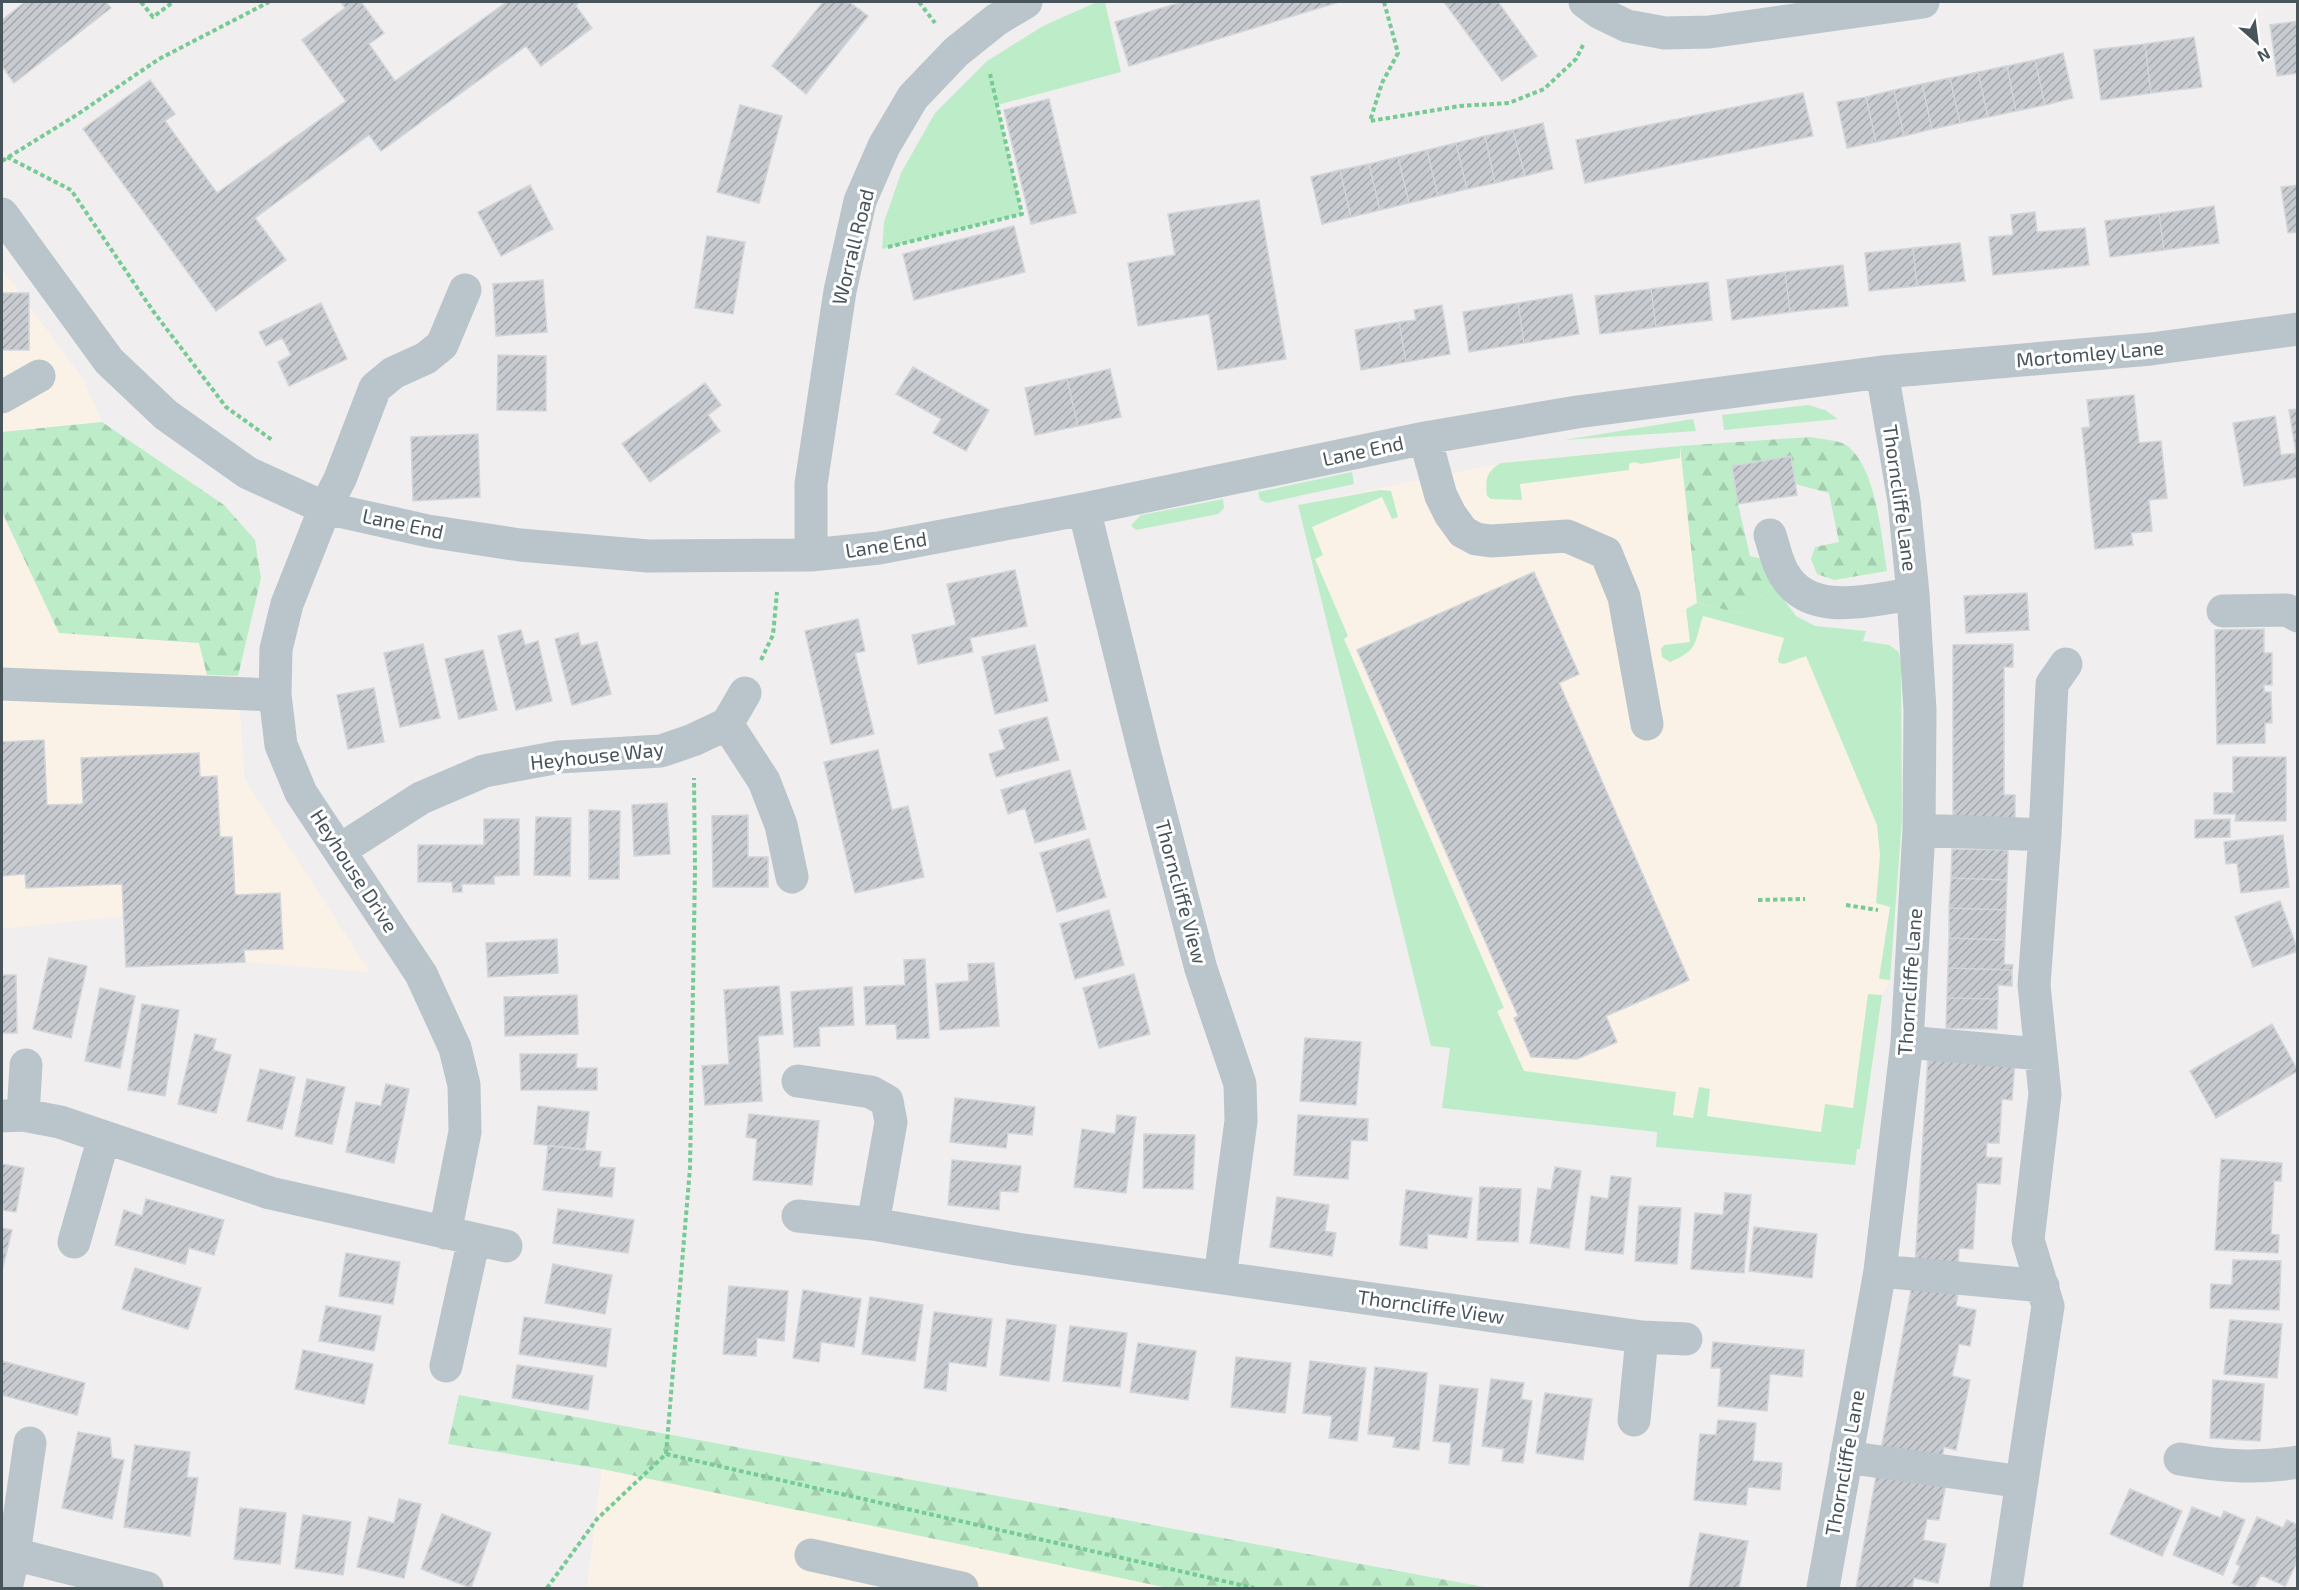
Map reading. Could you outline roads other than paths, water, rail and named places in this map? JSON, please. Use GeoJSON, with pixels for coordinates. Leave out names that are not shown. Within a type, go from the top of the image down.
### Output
{"type":"FeatureCollection","features":[{"type":"Feature","properties":{"kind":"street","name":"Worrall Road"},"geometry":{"type":"LineString","coordinates":[[811,555],[812,484],[840,291],[860,201],[884,146],[914,97],[956,52],[996,20],[1026,2]]}},
{"type":"Feature","properties":{"kind":"street"},"geometry":{"type":"LineString","coordinates":[[1593,7],[1627,26],[1665,33],[1709,32],[1923,2]]}},
{"type":"Feature","properties":{"kind":"street","name":"Lane End"},"geometry":{"type":"LineString","coordinates":[[2,214],[109,362],[166,415],[248,473],[325,508],[428,531],[520,545],[648,556],[811,555],[879,548],[1084,510],[1425,438],[1577,412],[1882,372]]}},
{"type":"Feature","properties":{"kind":"street","name":"Heyhouse Drive"},"geometry":{"type":"LineString","coordinates":[[446,1366],[459,1236],[465,1132],[464,1085],[455,1048],[421,974],[302,793],[281,745],[275,695],[276,649],[286,604],[325,508],[340,479],[375,388],[393,373],[426,358],[442,345],[465,291]]}},
{"type":"Feature","properties":{"kind":"street","name":"Mortomley Lane"},"geometry":{"type":"LineString","coordinates":[[1882,372],[2151,349],[2298,328]]}},
{"type":"Feature","properties":{"kind":"street","name":"Thorncliffe Lane"},"geometry":{"type":"LineString","coordinates":[[1823,1588],[1880,1271],[1907,1042],[1919,830],[1920,710],[1913,594],[1904,501],[1882,372]]}},
{"type":"Feature","properties":{"kind":"street"},"geometry":{"type":"LineString","coordinates":[[2,397],[39,376]]}},
{"type":"Feature","properties":{"kind":"street"},"geometry":{"type":"LineString","coordinates":[[1425,438],[1441,496],[1449,514],[1463,532],[1476,539],[1491,541],[1566,536],[1606,553],[1624,597],[1647,724]]}},
{"type":"Feature","properties":{"kind":"street","name":"Thorncliffe View"},"geometry":{"type":"LineString","coordinates":[[1084,510],[1141,740],[1202,969],[1240,1084],[1241,1121],[1220,1277]]}},
{"type":"Feature","properties":{"kind":"street"},"geometry":{"type":"LineString","coordinates":[[1770,535],[1784,575],[1802,595],[1822,603],[1913,594]]}},
{"type":"Feature","properties":{"kind":"street"},"geometry":{"type":"LineString","coordinates":[[2223,611],[2287,610],[2298,616]]}},
{"type":"Feature","properties":{"kind":"street"},"geometry":{"type":"LineString","coordinates":[[2006,1588],[2048,1306],[2028,1240],[2045,1094],[2034,985],[2045,835],[2052,684],[2066,664]]}},
{"type":"Feature","properties":{"kind":"street"},"geometry":{"type":"LineString","coordinates":[[2,684],[275,695]]}},
{"type":"Feature","properties":{"kind":"street"},"geometry":{"type":"LineString","coordinates":[[745,693],[727,724],[765,781],[781,825],[792,877]]}},
{"type":"Feature","properties":{"kind":"street","name":"Heyhouse Way"},"geometry":{"type":"LineString","coordinates":[[340,850],[421,798],[484,771],[559,757],[661,751],[693,740],[727,724]]}},
{"type":"Feature","properties":{"kind":"street"},"geometry":{"type":"LineString","coordinates":[[1919,830],[2045,835]]}},
{"type":"Feature","properties":{"kind":"street"},"geometry":{"type":"LineString","coordinates":[[1907,1042],[2040,1054]]}},
{"type":"Feature","properties":{"kind":"street"},"geometry":{"type":"LineString","coordinates":[[26,1065],[12,1116],[60,1122],[270,1193],[506,1246]]}},
{"type":"Feature","properties":{"kind":"street"},"geometry":{"type":"LineString","coordinates":[[798,1081],[871,1092],[887,1101],[891,1122],[873,1224]]}},
{"type":"Feature","properties":{"kind":"street"},"geometry":{"type":"LineString","coordinates":[[74,1242],[104,1137]]}},
{"type":"Feature","properties":{"kind":"street","name":"Thorncliffe View"},"geometry":{"type":"LineString","coordinates":[[798,1215],[873,1224],[1017,1249],[1642,1337],[1686,1339]]}},
{"type":"Feature","properties":{"kind":"street"},"geometry":{"type":"LineString","coordinates":[[1880,1271],[2043,1286]]}},
{"type":"Feature","properties":{"kind":"street"},"geometry":{"type":"LineString","coordinates":[[1634,1420],[1642,1337]]}},
{"type":"Feature","properties":{"kind":"street"},"geometry":{"type":"LineString","coordinates":[[6,1588],[14,1554],[30,1443]]}},
{"type":"Feature","properties":{"kind":"street"},"geometry":{"type":"LineString","coordinates":[[1846,1457],[2022,1482]]}},
{"type":"Feature","properties":{"kind":"street"},"geometry":{"type":"LineString","coordinates":[[2180,1459],[2222,1466],[2270,1467],[2298,1462]]}},
{"type":"Feature","properties":{"kind":"street"},"geometry":{"type":"LineString","coordinates":[[14,1554],[147,1588]]}},
{"type":"Feature","properties":{"kind":"street"},"geometry":{"type":"LineString","coordinates":[[811,1555],[962,1588]]}}]}
